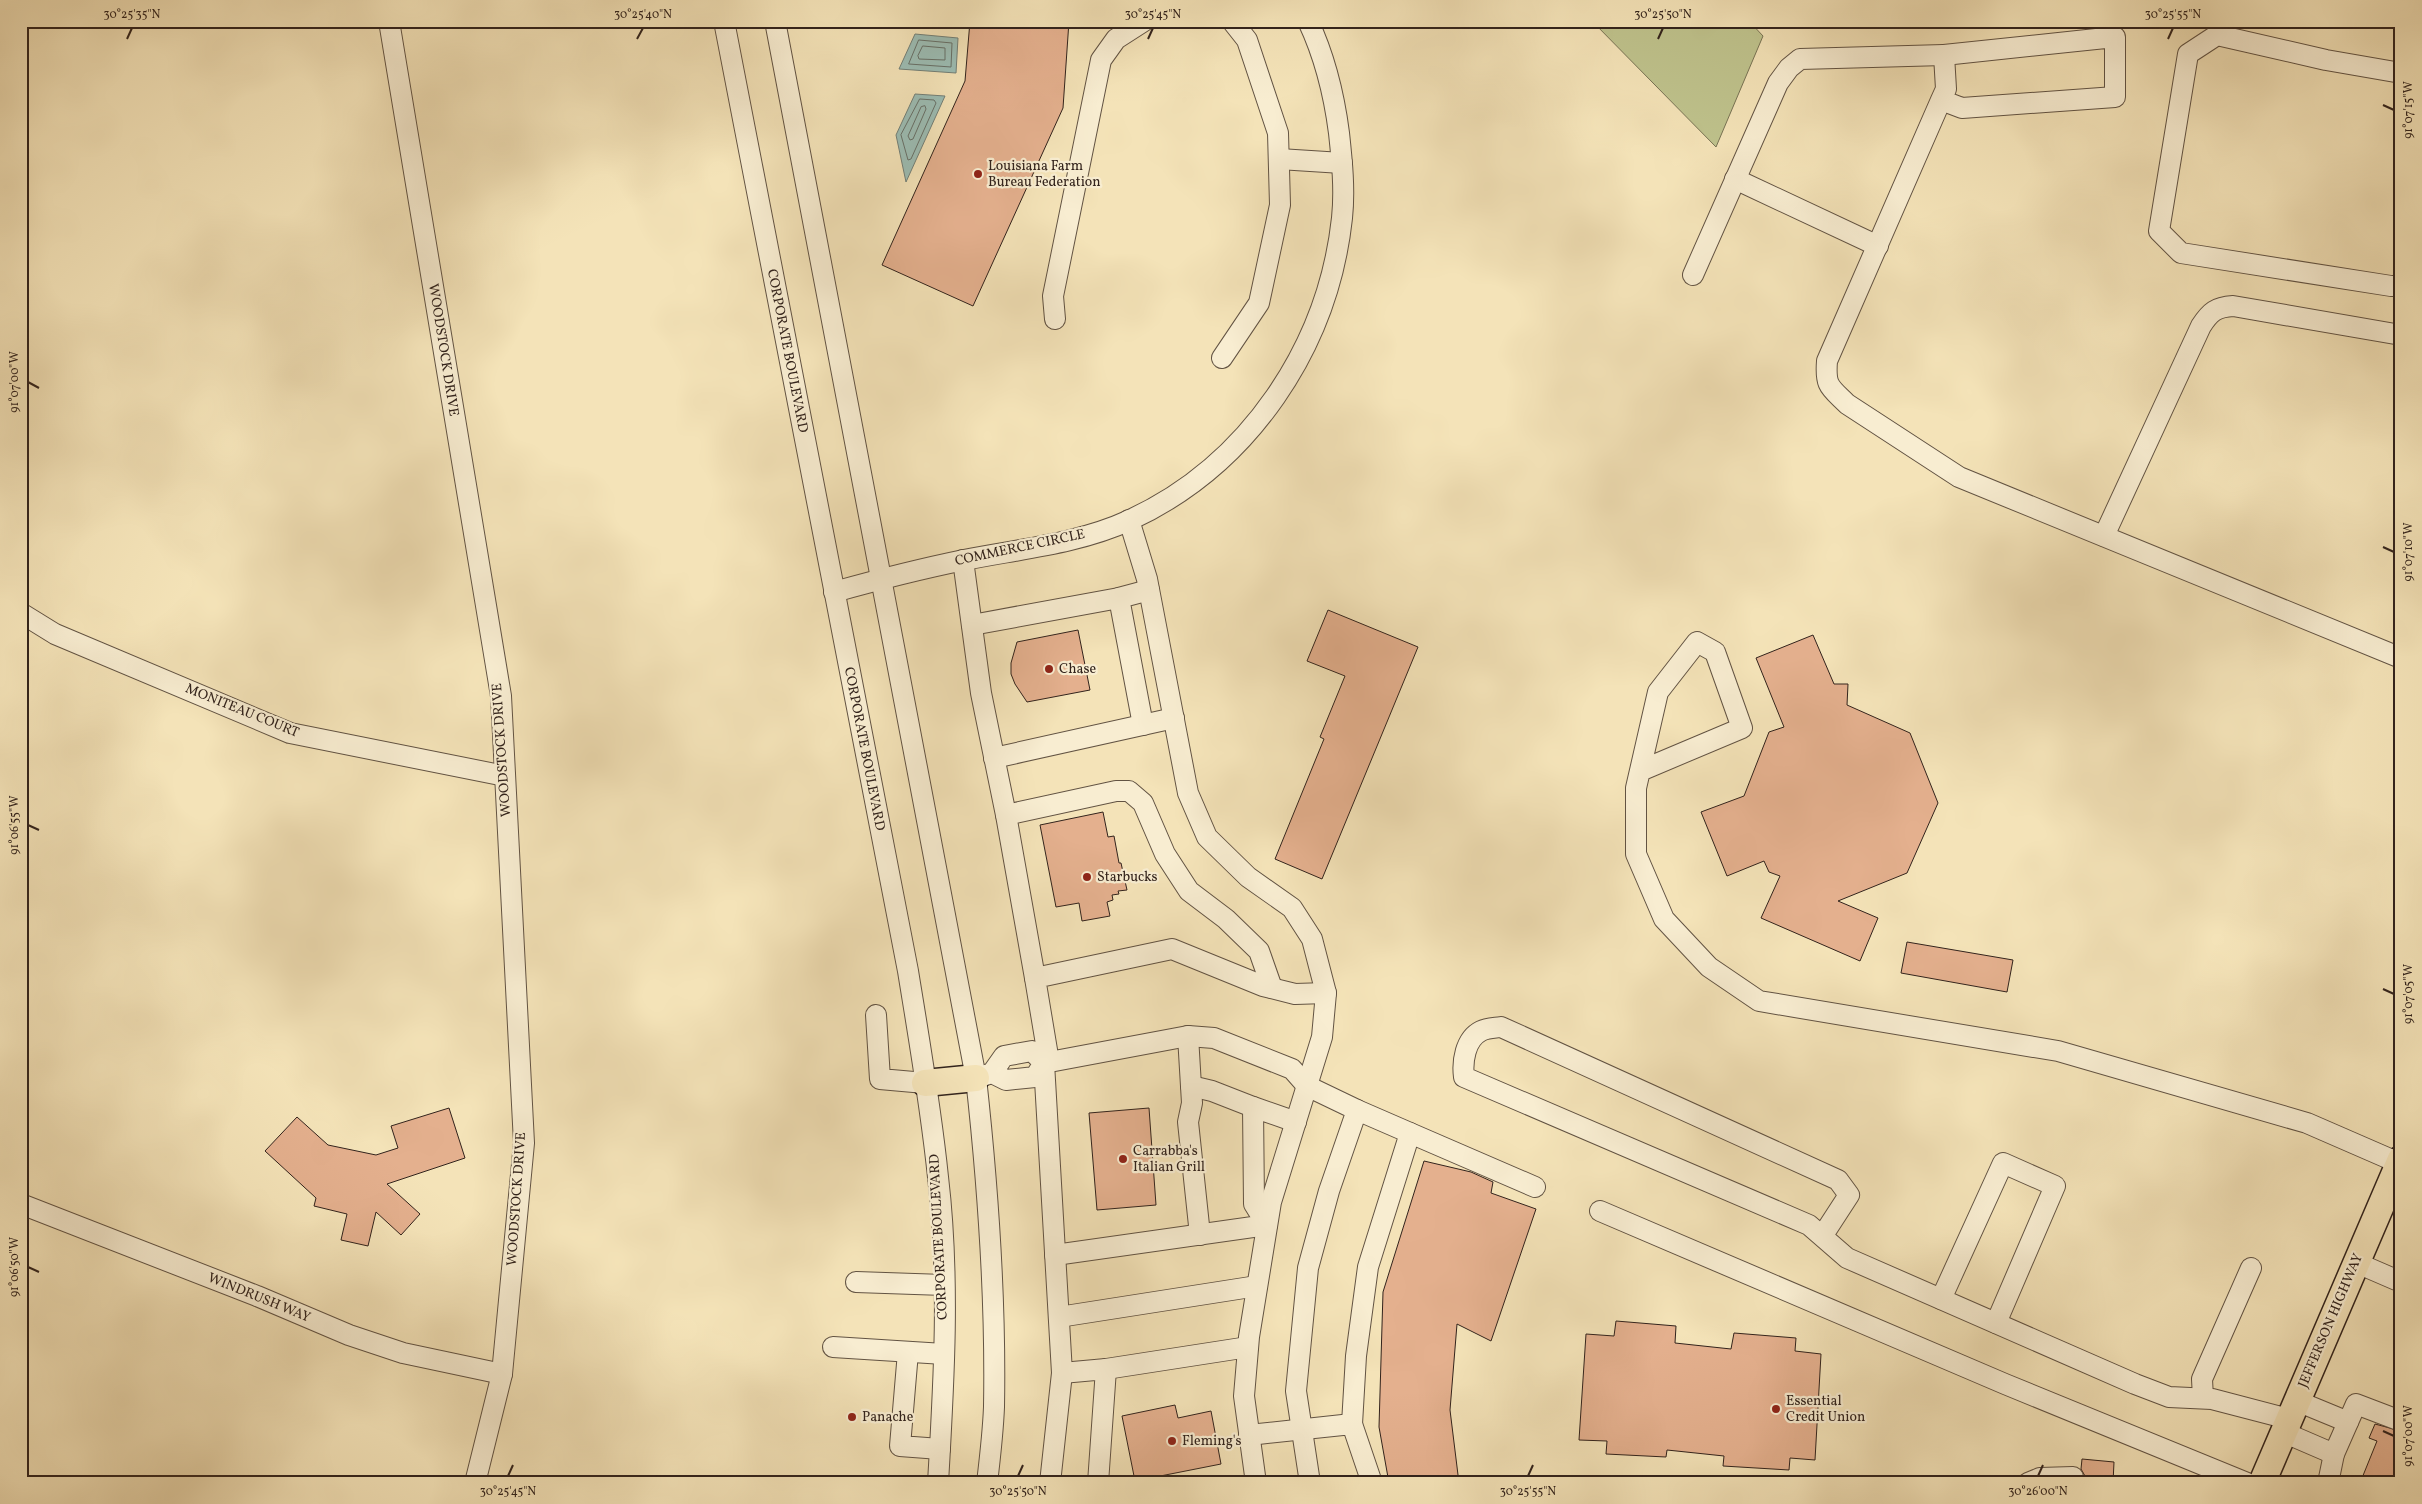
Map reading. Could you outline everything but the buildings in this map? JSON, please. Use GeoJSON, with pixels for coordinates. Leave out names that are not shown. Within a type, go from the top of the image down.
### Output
{"type":"FeatureCollection","features":[{"type":"Feature","properties":{"kind":"main road"},"geometry":{"type":"LineString","coordinates":[[926,1083],[984,1075]]}},
{"type":"Feature","properties":{"kind":"main road","name":"JEFFERSON HIGHWAY"},"geometry":{"type":"LineString","coordinates":[[2262,1483],[2400,1161]]}},
{"type":"Feature","properties":{"kind":"street","name":"WOODSTOCK DRIVE"},"geometry":{"type":"LineString","coordinates":[[388,21],[501,696],[524,1144],[502,1374],[475,1483]]}},
{"type":"Feature","properties":{"kind":"street","name":"CORPORATE BOULEVARD"},"geometry":{"type":"LineString","coordinates":[[724,21],[908,971],[926,1083],[938,1178],[944,1285],[944,1354],[938,1483]]}},
{"type":"Feature","properties":{"kind":"street"},"geometry":{"type":"LineString","coordinates":[[776,21],[882,579],[984,1075],[993,1304],[994,1409],[988,1483]]}},
{"type":"Feature","properties":{"kind":"street"},"geometry":{"type":"LineString","coordinates":[[1055,319],[1053,296],[1101,60],[1116,39],[1144,21]]}},
{"type":"Feature","properties":{"kind":"street"},"geometry":{"type":"LineString","coordinates":[[1222,358],[1259,303],[1280,206],[1278,133],[1247,40],[1232,21]]}},
{"type":"Feature","properties":{"kind":"street","name":"COMMERCE CIRCLE"},"geometry":{"type":"LineString","coordinates":[[834,592],[963,560],[1060,542],[1129,520],[1207,472],[1249,431],[1282,391],[1303,352],[1321,309],[1334,262],[1342,217],[1342,163],[1335,102],[1319,44],[1308,21]]}},
{"type":"Feature","properties":{"kind":"street"},"geometry":{"type":"LineString","coordinates":[[2401,73],[2326,60],[2217,35],[2188,54],[2159,231],[2180,253],[2401,286]]}},
{"type":"Feature","properties":{"kind":"street"},"geometry":{"type":"LineString","coordinates":[[1693,275],[1778,83],[1789,68],[1800,59],[1944,55],[2115,37],[2115,97],[1962,108],[1941,100]]}},
{"type":"Feature","properties":{"kind":"street"},"geometry":{"type":"LineString","coordinates":[[1944,55],[1946,89],[1827,361],[1826,380],[1833,390],[1847,404],[1959,477],[2401,658]]}},
{"type":"Feature","properties":{"kind":"street"},"geometry":{"type":"LineString","coordinates":[[1279,159],[1342,163]]}},
{"type":"Feature","properties":{"kind":"street"},"geometry":{"type":"LineString","coordinates":[[1735,180],[1878,246]]}},
{"type":"Feature","properties":{"kind":"street"},"geometry":{"type":"LineString","coordinates":[[2104,536],[2201,326],[2210,312],[2220,307],[2233,306],[2401,335]]}},
{"type":"Feature","properties":{"kind":"street"},"geometry":{"type":"LineString","coordinates":[[1129,520],[1149,590],[1188,792],[1207,837],[1248,877],[1292,908],[1312,939],[1326,993],[1322,1037],[1271,1202],[1248,1347],[1244,1396],[1256,1483]]}},
{"type":"Feature","properties":{"kind":"street"},"geometry":{"type":"LineString","coordinates":[[963,560],[981,693],[1006,815],[1035,978],[1047,1063],[1062,1373],[1050,1483]]}},
{"type":"Feature","properties":{"kind":"street"},"geometry":{"type":"LineString","coordinates":[[972,625],[1119,598],[1149,590]]}},
{"type":"Feature","properties":{"kind":"street"},"geometry":{"type":"LineString","coordinates":[[1119,598],[1144,725]]}},
{"type":"Feature","properties":{"kind":"street","name":"MONITEAU COURT"},"geometry":{"type":"LineString","coordinates":[[21,613],[55,634],[290,733],[505,776]]}},
{"type":"Feature","properties":{"kind":"street"},"geometry":{"type":"LineString","coordinates":[[1640,771],[1742,728],[1715,652],[1697,642],[1658,692],[1636,788],[1636,854],[1664,919],[1709,967],[1760,1001],[2058,1051],[2307,1123],[2400,1161]]}},
{"type":"Feature","properties":{"kind":"street"},"geometry":{"type":"LineString","coordinates":[[994,758],[1174,718]]}},
{"type":"Feature","properties":{"kind":"street"},"geometry":{"type":"LineString","coordinates":[[1006,815],[1116,791],[1129,791],[1143,803],[1165,854],[1189,891],[1226,919],[1259,951],[1272,988]]}},
{"type":"Feature","properties":{"kind":"street"},"geometry":{"type":"LineString","coordinates":[[1035,978],[1172,949],[1272,988],[1295,994],[1326,993]]}},
{"type":"Feature","properties":{"kind":"street"},"geometry":{"type":"LineString","coordinates":[[876,1015],[880,1080],[926,1083]]}},
{"type":"Feature","properties":{"kind":"street"},"geometry":{"type":"LineString","coordinates":[[1823,1235],[1849,1195],[1838,1180],[1501,1027],[1480,1031],[1468,1045],[1462,1062],[1464,1077],[1809,1225],[1823,1235],[1847,1258],[1996,1324],[2169,1397],[2203,1398],[2289,1418],[2348,1422]]}},
{"type":"Feature","properties":{"kind":"street"},"geometry":{"type":"LineString","coordinates":[[984,1075],[1006,1080],[1035,1077],[1047,1063],[1188,1036],[1214,1038],[1292,1070],[1307,1086],[1357,1110],[1535,1187]]}},
{"type":"Feature","properties":{"kind":"street"},"geometry":{"type":"LineString","coordinates":[[1188,1036],[1192,1103],[1188,1122],[1200,1235]]}},
{"type":"Feature","properties":{"kind":"street"},"geometry":{"type":"LineString","coordinates":[[1191,1086],[1212,1091],[1296,1122]]}},
{"type":"Feature","properties":{"kind":"street"},"geometry":{"type":"LineString","coordinates":[[1253,1107],[1254,1204],[1267,1225]]}},
{"type":"Feature","properties":{"kind":"street"},"geometry":{"type":"LineString","coordinates":[[1310,1483],[1296,1391],[1308,1268],[1329,1191],[1357,1110]]}},
{"type":"Feature","properties":{"kind":"street"},"geometry":{"type":"LineString","coordinates":[[1372,1483],[1352,1424],[1356,1356],[1368,1267],[1410,1133]]}},
{"type":"Feature","properties":{"kind":"street"},"geometry":{"type":"LineString","coordinates":[[1941,1299],[2003,1163],[2056,1186],[1996,1324]]}},
{"type":"Feature","properties":{"kind":"street","name":"WINDRUSH WAY"},"geometry":{"type":"LineString","coordinates":[[21,1204],[257,1296],[349,1335],[404,1352],[502,1374]]}},
{"type":"Feature","properties":{"kind":"street"},"geometry":{"type":"LineString","coordinates":[[1600,1210],[2005,1384],[2247,1483]]}},
{"type":"Feature","properties":{"kind":"street"},"geometry":{"type":"LineString","coordinates":[[1055,1255],[1267,1225]]}},
{"type":"Feature","properties":{"kind":"street"},"geometry":{"type":"LineString","coordinates":[[2357,1263],[2401,1282]]}},
{"type":"Feature","properties":{"kind":"street"},"geometry":{"type":"LineString","coordinates":[[2203,1398],[2202,1379],[2251,1268]]}},
{"type":"Feature","properties":{"kind":"street"},"geometry":{"type":"LineString","coordinates":[[856,1282],[944,1285]]}},
{"type":"Feature","properties":{"kind":"street"},"geometry":{"type":"LineString","coordinates":[[1059,1317],[1257,1286]]}},
{"type":"Feature","properties":{"kind":"street"},"geometry":{"type":"LineString","coordinates":[[833,1347],[944,1354]]}},
{"type":"Feature","properties":{"kind":"street"},"geometry":{"type":"LineString","coordinates":[[1062,1373],[1106,1369],[1248,1347]]}},
{"type":"Feature","properties":{"kind":"street"},"geometry":{"type":"LineString","coordinates":[[908,1352],[900,1446],[940,1449]]}},
{"type":"Feature","properties":{"kind":"street"},"geometry":{"type":"LineString","coordinates":[[1098,1483],[1106,1369]]}},
{"type":"Feature","properties":{"kind":"street"},"geometry":{"type":"LineString","coordinates":[[2328,1483],[2334,1454],[2356,1404],[2400,1418]]}},
{"type":"Feature","properties":{"kind":"street"},"geometry":{"type":"LineString","coordinates":[[2289,1418],[2334,1454]]}},
{"type":"Feature","properties":{"kind":"street"},"geometry":{"type":"LineString","coordinates":[[1249,1435],[1352,1424]]}},
{"type":"Feature","properties":{"kind":"street"},"geometry":{"type":"LineString","coordinates":[[2028,1483],[2040,1478],[2074,1477]]}},
{"type":"Feature","properties":{"kind":"green space"},"geometry":{"type":"Polygon","coordinates":[[[1592,21],[1749,21],[1763,36],[1716,147],[1592,21]]]}},
{"type":"Feature","properties":{"kind":"water"},"geometry":{"type":"Polygon","coordinates":[[[915,34],[958,38],[956,73],[899,69],[915,34]]]}},
{"type":"Feature","properties":{"kind":"water"},"geometry":{"type":"Polygon","coordinates":[[[915,94],[945,96],[906,182],[896,135],[915,94]]]}},
{"type":"Feature","properties":{"kind":"place","name":"Louisiana Farm Bureau Federation"},"geometry":{"type":"Point","coordinates":[978,174]}},
{"type":"Feature","properties":{"kind":"place","name":"Chase"},"geometry":{"type":"Point","coordinates":[1049,669]}},
{"type":"Feature","properties":{"kind":"place","name":"Starbucks"},"geometry":{"type":"Point","coordinates":[1087,877]}},
{"type":"Feature","properties":{"kind":"place","name":"Carrabba's Italian Grill"},"geometry":{"type":"Point","coordinates":[1123,1159]}},
{"type":"Feature","properties":{"kind":"place","name":"Essential Credit Union"},"geometry":{"type":"Point","coordinates":[1776,1409]}},
{"type":"Feature","properties":{"kind":"place","name":"Panache"},"geometry":{"type":"Point","coordinates":[852,1417]}},
{"type":"Feature","properties":{"kind":"place","name":"Fleming's"},"geometry":{"type":"Point","coordinates":[1172,1441]}}]}
